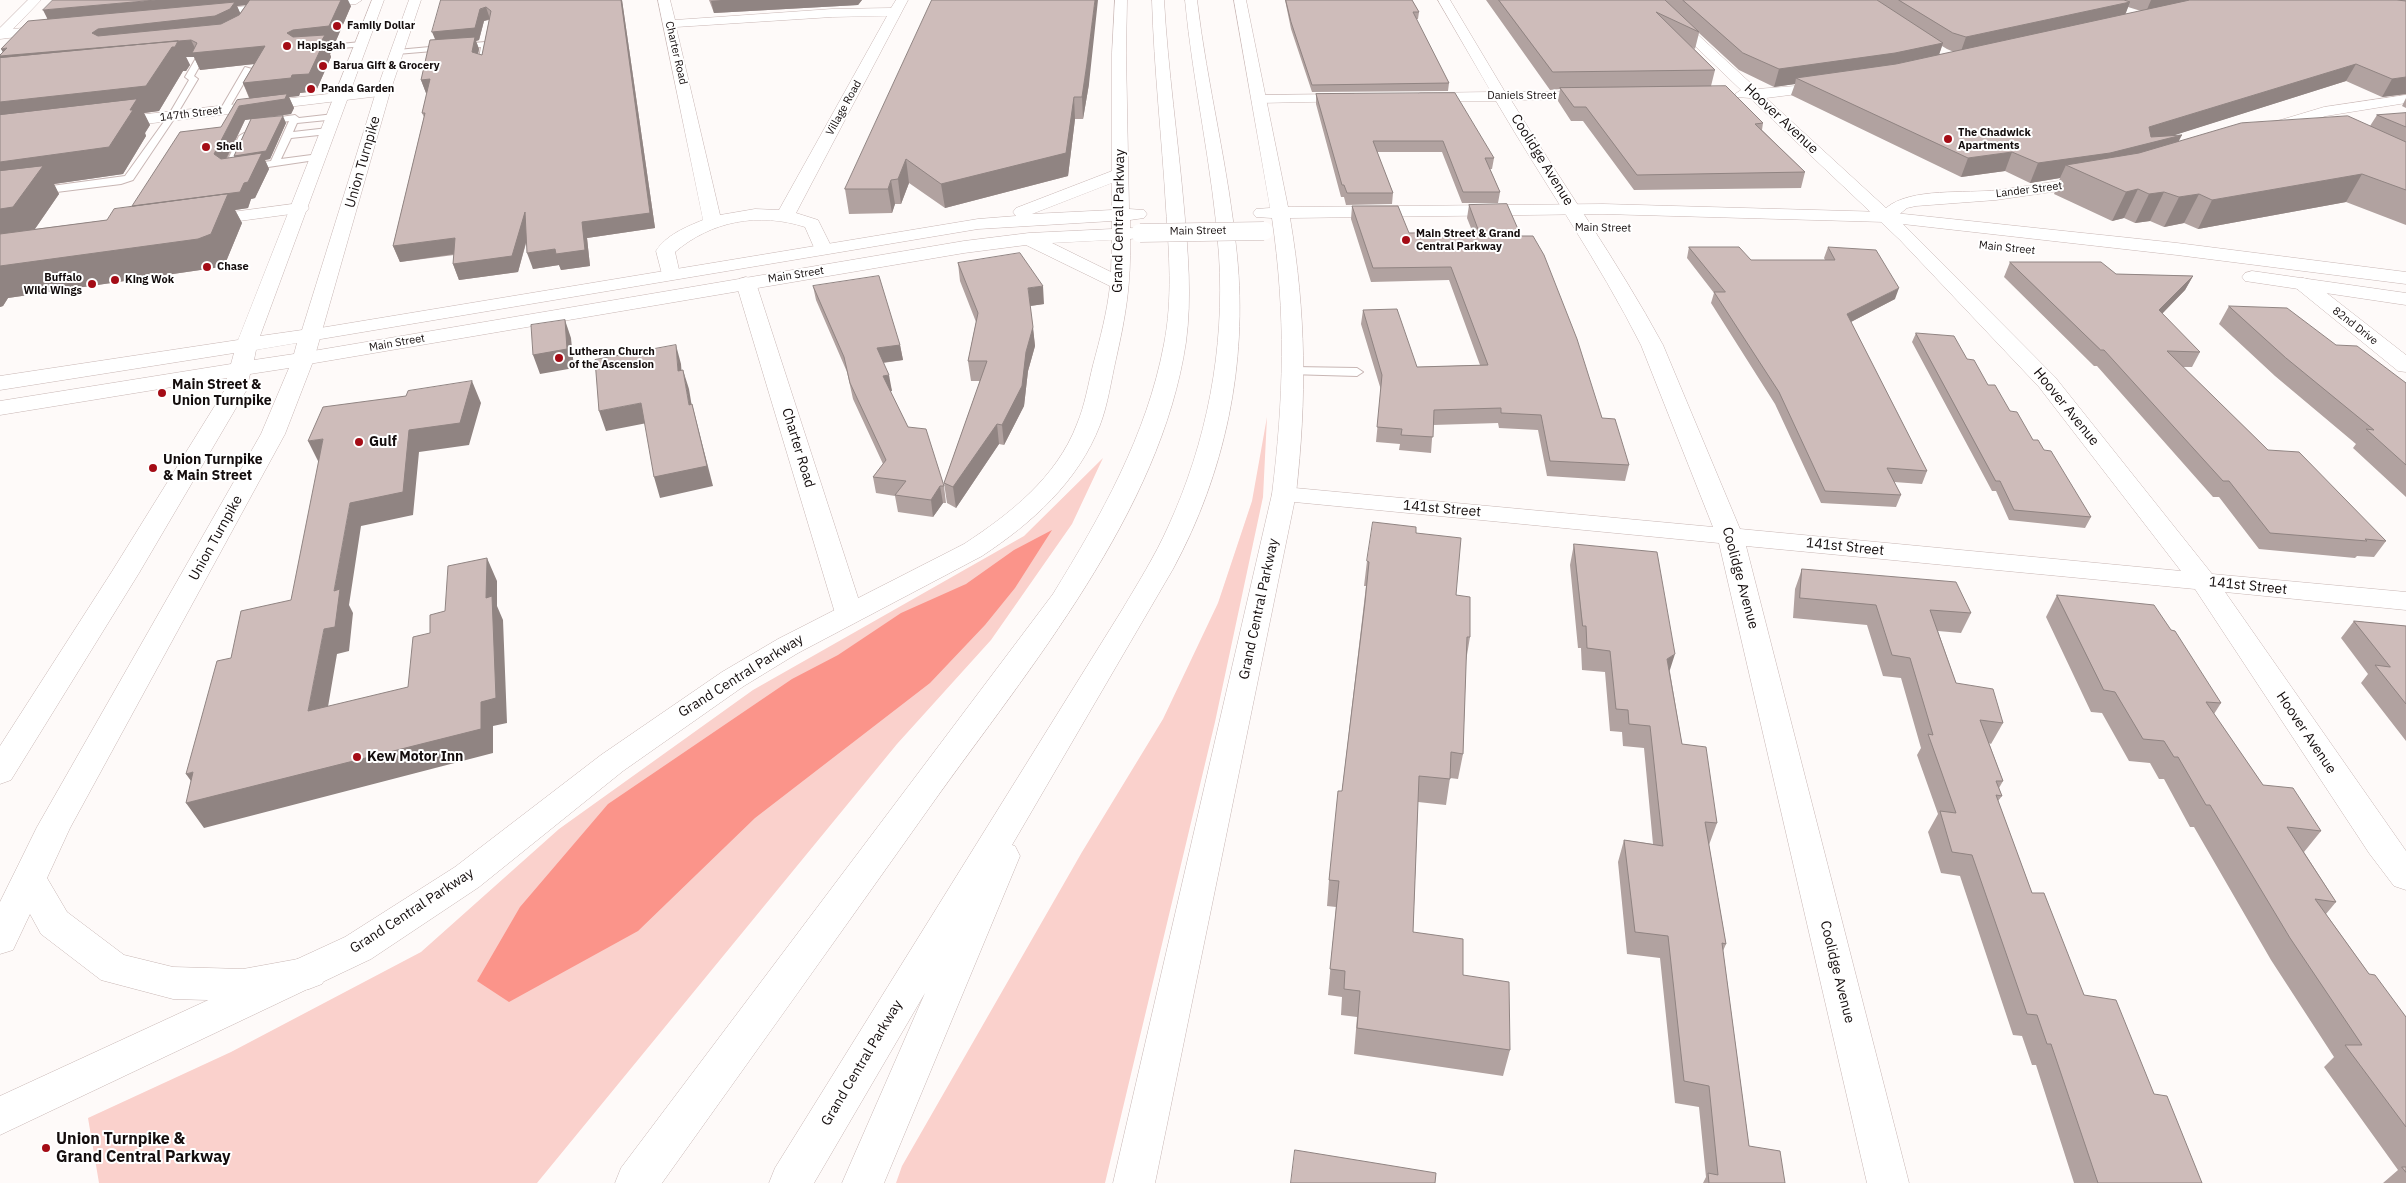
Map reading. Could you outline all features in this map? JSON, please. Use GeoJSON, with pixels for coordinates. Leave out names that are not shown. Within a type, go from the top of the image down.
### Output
{"type":"FeatureCollection","features":[{"type":"Feature","properties":{"kind":"main road"},"geometry":{"type":"LineString","coordinates":[[1,34],[35,0]]}},
{"type":"Feature","properties":{"kind":"main road"},"geometry":{"type":"LineString","coordinates":[[194,15],[356,0]]}},
{"type":"Feature","properties":{"kind":"main road"},"geometry":{"type":"LineString","coordinates":[[0,772],[125,573],[235,392],[244,356],[378,0]]}},
{"type":"Feature","properties":{"kind":"main road","name":"Union Turnpike"},"geometry":{"type":"LineString","coordinates":[[0,939],[54,827],[273,434],[306,347],[352,201],[383,92],[415,0]]}},
{"type":"Feature","properties":{"kind":"main road","name":"Charter Road"},"geometry":{"type":"LineString","coordinates":[[664,0],[714,223]]}},
{"type":"Feature","properties":{"kind":"main road","name":"Grand Central Parkway"},"geometry":{"type":"LineString","coordinates":[[0,1116],[55,1088],[358,948],[467,877],[612,762],[675,717],[788,646],[973,550],[1002,531],[1048,490],[1066,467],[1088,424],[1114,327],[1120,284],[1121,173],[1119,88],[1121,0]]}},
{"type":"Feature","properties":{"kind":"main road"},"geometry":{"type":"LineString","coordinates":[[636,1183],[1059,607],[1091,556],[1142,455],[1153,427],[1169,370],[1179,303],[1176,209],[1162,68],[1158,0]]}},
{"type":"Feature","properties":{"kind":"main road","name":"Grand Central Parkway"},"geometry":{"type":"LineString","coordinates":[[1134,1183],[1284,494],[1290,439],[1294,371],[1291,308],[1283,231],[1270,212],[1258,99],[1240,0]]}},
{"type":"Feature","properties":{"kind":"main road","name":"Coolidge Avenue"},"geometry":{"type":"LineString","coordinates":[[1444,0],[1637,316],[1652,345],[1730,536],[1888,1183]]}},
{"type":"Feature","properties":{"kind":"main road","name":"Hoover Avenue"},"geometry":{"type":"LineString","coordinates":[[1653,0],[1906,236],[2047,382],[2203,581],[2381,844],[2406,876]]}},
{"type":"Feature","properties":{"kind":"main road","name":"Grand Central Parkway"},"geometry":{"type":"LineString","coordinates":[[797,1174],[1136,610],[1180,529],[1208,454],[1224,391],[1230,345],[1228,255],[1192,2]]}},
{"type":"Feature","properties":{"kind":"main road"},"geometry":{"type":"LineString","coordinates":[[670,24],[832,13],[899,6]]}},
{"type":"Feature","properties":{"kind":"main road","name":"Village Road"},"geometry":{"type":"LineString","coordinates":[[785,216],[899,6]]}},
{"type":"Feature","properties":{"kind":"main road"},"geometry":{"type":"LineString","coordinates":[[1,34],[66,27]]}},
{"type":"Feature","properties":{"kind":"main road"},"geometry":{"type":"LineString","coordinates":[[1725,94],[1754,94],[1844,84]]}},
{"type":"Feature","properties":{"kind":"main road","name":"147th Street"},"geometry":{"type":"LineString","coordinates":[[96,125],[383,92]]}},
{"type":"Feature","properties":{"kind":"main road","name":"Daniels Street"},"geometry":{"type":"LineString","coordinates":[[1404,97],[1612,95]]}},
{"type":"Feature","properties":{"kind":"main road"},"geometry":{"type":"LineString","coordinates":[[1258,99],[1366,98]]}},
{"type":"Feature","properties":{"kind":"main road"},"geometry":{"type":"LineString","coordinates":[[2241,138],[2290,121],[2352,107],[2406,100]]}},
{"type":"Feature","properties":{"kind":"main road"},"geometry":{"type":"LineString","coordinates":[[2290,121],[2323,131]]}},
{"type":"Feature","properties":{"kind":"main road"},"geometry":{"type":"LineString","coordinates":[[978,224],[1024,211],[1121,173]]}},
{"type":"Feature","properties":{"kind":"main road","name":"Lander Street"},"geometry":{"type":"LineString","coordinates":[[1885,217],[1901,204],[1916,201],[2029,191],[2113,177]]}},
{"type":"Feature","properties":{"kind":"main road"},"geometry":{"type":"LineString","coordinates":[[186,223],[300,208]]}},
{"type":"Feature","properties":{"kind":"main road","name":"Main Street"},"geometry":{"type":"LineString","coordinates":[[306,347],[670,274],[823,248],[978,224],[1140,214],[1270,212],[1581,223],[1885,217],[2177,248],[2406,278]]}},
{"type":"Feature","properties":{"kind":"main road"},"geometry":{"type":"LineString","coordinates":[[670,274],[665,251],[676,239],[695,229],[747,216],[798,218],[812,224],[823,248]]}},
{"type":"Feature","properties":{"kind":"main road","name":"Main Street"},"geometry":{"type":"LineString","coordinates":[[0,383],[244,356],[746,283],[964,247],[1029,239],[1140,233],[1302,231]]}},
{"type":"Feature","properties":{"kind":"main road","name":"Main Street"},"geometry":{"type":"LineString","coordinates":[[1878,235],[1906,236],[2193,268],[2406,299]]}},
{"type":"Feature","properties":{"kind":"main road"},"geometry":{"type":"LineString","coordinates":[[1029,239],[1120,284]]}},
{"type":"Feature","properties":{"kind":"main road","name":"Charter Road"},"geometry":{"type":"LineString","coordinates":[[746,283],[849,613]]}},
{"type":"Feature","properties":{"kind":"main road","name":"82nd Drive"},"geometry":{"type":"LineString","coordinates":[[2303,284],[2406,366]]}},
{"type":"Feature","properties":{"kind":"main road","name":"Main Street"},"geometry":{"type":"LineString","coordinates":[[0,408],[244,356]]}},
{"type":"Feature","properties":{"kind":"main road","name":"141st Street"},"geometry":{"type":"LineString","coordinates":[[1284,494],[2406,601]]}},
{"type":"Feature","properties":{"kind":"main road"},"geometry":{"type":"LineString","coordinates":[[863,1183],[1042,765]]}},
{"type":"Feature","properties":{"kind":"main road"},"geometry":{"type":"LineString","coordinates":[[29,879],[54,924],[114,969],[173,983],[243,985],[309,972]]}},
{"type":"Feature","properties":{"kind":"lane"},"geometry":{"type":"LineString","coordinates":[[246,21],[254,10]]}},
{"type":"Feature","properties":{"kind":"lane"},"geometry":{"type":"LineString","coordinates":[[397,52],[486,40],[482,64]]}},
{"type":"Feature","properties":{"kind":"lane"},"geometry":{"type":"LineString","coordinates":[[300,50],[361,44]]}},
{"type":"Feature","properties":{"kind":"lane"},"geometry":{"type":"LineString","coordinates":[[0,196],[121,181],[129,178],[172,116],[194,78],[189,77],[199,60],[190,61]]}},
{"type":"Feature","properties":{"kind":"lane"},"geometry":{"type":"LineString","coordinates":[[224,110],[248,69]]}},
{"type":"Feature","properties":{"kind":"lane"},"geometry":{"type":"LineString","coordinates":[[269,121],[278,104]]}},
{"type":"Feature","properties":{"kind":"lane"},"geometry":{"type":"LineString","coordinates":[[275,163],[295,118],[269,121],[247,129],[228,170],[318,157]]}},
{"type":"Feature","properties":{"kind":"lane"},"geometry":{"type":"LineString","coordinates":[[285,138],[331,124]]}},
{"type":"Feature","properties":{"kind":"lane"},"geometry":{"type":"LineString","coordinates":[[285,138],[331,124]]}},
{"type":"Feature","properties":{"kind":"lane"},"geometry":{"type":"LineString","coordinates":[[247,129],[257,133]]}},
{"type":"Feature","properties":{"kind":"lane"},"geometry":{"type":"LineString","coordinates":[[239,146],[251,145]]}},
{"type":"Feature","properties":{"kind":"lane"},"geometry":{"type":"LineString","coordinates":[[234,156],[246,155]]}},
{"type":"Feature","properties":{"kind":"lane"},"geometry":{"type":"LineString","coordinates":[[1294,371],[1357,372]]}},
{"type":"Feature","properties":{"kind":"shaded area"},"geometry":{"type":"Polygon","coordinates":[[[1267,417],[1263,497],[1215,722],[1105,1183],[896,1183],[902,1166],[1082,852],[1163,719],[1218,603],[1252,501],[1267,417]]]}},
{"type":"Feature","properties":{"kind":"shaded area"},"geometry":{"type":"Polygon","coordinates":[[[1103,458],[1072,524],[991,640],[897,744],[537,1183],[99,1183],[88,1118],[231,1052],[421,952],[559,829],[753,690],[1024,536],[1103,458]]]}},
{"type":"Feature","properties":{"kind":"shaded area"},"geometry":{"type":"Polygon","coordinates":[[[1052,530],[1015,588],[985,625],[930,683],[755,818],[638,931],[509,1002],[477,981],[520,907],[608,804],[792,679],[838,655],[901,613],[966,584],[1014,550],[1052,530]]]}},
{"type":"Feature","properties":{"kind":"building"},"geometry":{"type":"Polygon","coordinates":[[[53,0],[156,0],[43,10],[53,0]]]}},
{"type":"Feature","properties":{"kind":"building"},"geometry":{"type":"Polygon","coordinates":[[[250,0],[341,0],[329,26],[293,30],[287,33],[293,37],[325,35],[322,40],[325,40],[309,74],[292,75],[291,78],[243,83],[265,46],[192,53],[197,43],[191,40],[0,56],[7,48],[1,49],[28,21],[235,2],[230,9],[215,16],[98,29],[92,33],[98,36],[221,24],[239,15],[250,0]]]}},
{"type":"Feature","properties":{"kind":"building"},"geometry":{"type":"Polygon","coordinates":[[[441,0],[621,0],[650,213],[582,222],[585,250],[556,254],[555,249],[527,253],[525,212],[512,256],[453,264],[455,238],[393,246],[425,113],[422,113],[430,79],[421,80],[430,40],[475,37],[472,52],[482,55],[491,11],[486,7],[480,9],[475,28],[432,32],[441,0]]]}},
{"type":"Feature","properties":{"kind":"building"},"geometry":{"type":"Polygon","coordinates":[[[932,0],[1095,0],[1082,97],[1074,97],[1066,153],[941,184],[906,159],[898,179],[891,180],[888,189],[845,189],[932,0]]]}},
{"type":"Feature","properties":{"kind":"building"},"geometry":{"type":"Polygon","coordinates":[[[1286,0],[1412,0],[1419,12],[1413,12],[1449,83],[1312,85],[1291,22],[1286,0]]]}},
{"type":"Feature","properties":{"kind":"building"},"geometry":{"type":"Polygon","coordinates":[[[1499,0],[1665,0],[1699,32],[1656,12],[1715,70],[1553,72],[1499,0]]]}},
{"type":"Feature","properties":{"kind":"building"},"geometry":{"type":"Polygon","coordinates":[[[1683,0],[1877,0],[1943,43],[1895,53],[1779,69],[1743,53],[1683,0]]]}},
{"type":"Feature","properties":{"kind":"building"},"geometry":{"type":"Polygon","coordinates":[[[1899,0],[2124,0],[2130,2],[1966,37],[1953,33],[1899,0]]]}},
{"type":"Feature","properties":{"kind":"building"},"geometry":{"type":"Polygon","coordinates":[[[2190,0],[2406,1],[2406,77],[2392,79],[2356,64],[2149,127],[2151,137],[2182,135],[2110,153],[2038,163],[2012,152],[1968,158],[1796,78],[1896,64],[2190,0]]]}},
{"type":"Feature","properties":{"kind":"building"},"geometry":{"type":"Polygon","coordinates":[[[178,41],[146,86],[0,102],[0,58],[178,41]]]}},
{"type":"Feature","properties":{"kind":"building"},"geometry":{"type":"Polygon","coordinates":[[[1726,86],[1763,123],[1755,124],[1805,172],[1637,175],[1586,107],[1574,107],[1560,88],[1726,86]]]}},
{"type":"Feature","properties":{"kind":"building"},"geometry":{"type":"Polygon","coordinates":[[[1455,93],[1494,158],[1485,158],[1500,192],[1463,192],[1443,141],[1373,141],[1393,193],[1347,193],[1344,185],[1342,185],[1316,94],[1455,93]]]}},
{"type":"Feature","properties":{"kind":"building"},"geometry":{"type":"Polygon","coordinates":[[[287,94],[285,99],[239,106],[214,154],[221,159],[262,153],[248,182],[244,183],[240,192],[132,206],[180,132],[221,127],[237,100],[287,94]]]}},
{"type":"Feature","properties":{"kind":"building"},"geometry":{"type":"Polygon","coordinates":[[[137,99],[130,110],[133,110],[109,147],[0,162],[0,115],[137,99]]]}},
{"type":"Feature","properties":{"kind":"building"},"geometry":{"type":"Polygon","coordinates":[[[2406,113],[2406,127],[2377,115],[2406,113]]]}},
{"type":"Feature","properties":{"kind":"building"},"geometry":{"type":"Polygon","coordinates":[[[283,116],[266,151],[234,156],[251,119],[283,116]]]}},
{"type":"Feature","properties":{"kind":"building"},"geometry":{"type":"Polygon","coordinates":[[[2348,116],[2406,142],[2406,190],[2362,174],[2212,200],[2199,194],[2179,197],[2164,192],[2149,194],[2138,189],[2126,192],[2066,165],[2139,153],[2241,123],[2348,116]]]}},
{"type":"Feature","properties":{"kind":"building"},"geometry":{"type":"Polygon","coordinates":[[[43,166],[13,207],[0,209],[0,171],[43,166]]]}},
{"type":"Feature","properties":{"kind":"building"},"geometry":{"type":"Polygon","coordinates":[[[228,194],[211,234],[198,239],[0,266],[0,234],[107,220],[114,209],[228,194]]]}},
{"type":"Feature","properties":{"kind":"building"},"geometry":{"type":"Polygon","coordinates":[[[1507,204],[1521,236],[1533,236],[1544,255],[1577,339],[1602,418],[1615,419],[1629,465],[1550,461],[1541,415],[1501,413],[1501,408],[1434,410],[1433,437],[1401,435],[1402,429],[1377,427],[1382,375],[1363,310],[1397,309],[1417,367],[1488,365],[1451,267],[1373,268],[1352,206],[1398,206],[1409,233],[1479,232],[1469,205],[1507,204]]]}},
{"type":"Feature","properties":{"kind":"building"},"geometry":{"type":"Polygon","coordinates":[[[1689,247],[1739,247],[1751,260],[1835,260],[1828,247],[1876,250],[1899,288],[1847,314],[1927,471],[1887,468],[1901,495],[1825,491],[1779,392],[1714,292],[1725,292],[1689,247]]]}},
{"type":"Feature","properties":{"kind":"building"},"geometry":{"type":"Polygon","coordinates":[[[1020,253],[1043,286],[1028,288],[1033,327],[1026,352],[1022,386],[1002,425],[997,424],[953,487],[944,483],[987,361],[968,361],[978,313],[958,263],[1020,253]]]}},
{"type":"Feature","properties":{"kind":"building"},"geometry":{"type":"Polygon","coordinates":[[[2010,262],[2101,262],[2116,274],[2193,276],[2159,310],[2200,352],[2167,351],[2268,450],[2299,452],[2386,541],[2270,533],[2229,481],[2223,481],[2104,350],[2101,350],[2010,262]]]}},
{"type":"Feature","properties":{"kind":"building"},"geometry":{"type":"Polygon","coordinates":[[[879,276],[900,345],[877,348],[889,375],[883,376],[908,427],[926,429],[944,486],[940,486],[931,500],[895,495],[906,481],[873,477],[886,460],[850,383],[844,357],[813,286],[879,276]]]}},
{"type":"Feature","properties":{"kind":"building"},"geometry":{"type":"Polygon","coordinates":[[[2229,306],[2287,308],[2336,345],[2357,346],[2406,383],[2406,465],[2366,429],[2374,430],[2286,358],[2229,306]]]}},
{"type":"Feature","properties":{"kind":"building"},"geometry":{"type":"Polygon","coordinates":[[[565,320],[567,349],[533,355],[531,325],[565,320]]]}},
{"type":"Feature","properties":{"kind":"building"},"geometry":{"type":"Polygon","coordinates":[[[1916,333],[1954,336],[1967,359],[1974,360],[1988,385],[1995,385],[2010,411],[2017,412],[2033,440],[2038,440],[2044,450],[2051,451],[2091,517],[2014,510],[2000,481],[1996,481],[1916,333]]]}},
{"type":"Feature","properties":{"kind":"building"},"geometry":{"type":"Polygon","coordinates":[[[676,345],[678,371],[683,370],[689,405],[692,404],[707,466],[654,477],[641,403],[599,411],[595,360],[676,345]]]}},
{"type":"Feature","properties":{"kind":"building"},"geometry":{"type":"Polygon","coordinates":[[[472,381],[460,423],[409,430],[403,492],[350,503],[334,591],[340,589],[335,627],[324,629],[308,711],[408,687],[413,637],[430,633],[430,615],[445,611],[448,566],[487,558],[486,598],[492,596],[496,698],[481,702],[481,729],[186,803],[193,772],[186,774],[217,661],[231,658],[241,611],[291,600],[323,439],[308,441],[323,407],[406,396],[408,391],[472,381]]]}},
{"type":"Feature","properties":{"kind":"building"},"geometry":{"type":"Polygon","coordinates":[[[1373,522],[1416,527],[1416,533],[1461,538],[1456,595],[1470,597],[1470,637],[1467,637],[1463,754],[1451,752],[1450,779],[1419,776],[1413,932],[1463,939],[1463,975],[1509,982],[1510,1050],[1357,1028],[1360,991],[1344,989],[1345,971],[1330,969],[1339,881],[1329,880],[1338,791],[1342,791],[1373,522]]]}},
{"type":"Feature","properties":{"kind":"building"},"geometry":{"type":"Polygon","coordinates":[[[1574,544],[1657,552],[1675,654],[1667,659],[1682,744],[1706,747],[1717,823],[1705,822],[1726,944],[1722,943],[1749,1146],[1780,1151],[1785,1183],[1709,1183],[1708,1173],[1718,1175],[1709,1086],[1684,1081],[1668,936],[1635,932],[1624,840],[1663,846],[1650,726],[1629,724],[1628,710],[1616,709],[1610,651],[1587,648],[1586,626],[1583,626],[1574,544]]]}},
{"type":"Feature","properties":{"kind":"building"},"geometry":{"type":"Polygon","coordinates":[[[1802,569],[1956,582],[1971,613],[1930,610],[1956,683],[1993,689],[2003,723],[1980,720],[2003,781],[1996,781],[2002,796],[1996,795],[2032,893],[2044,893],[2084,995],[2116,1000],[2154,1094],[2167,1096],[2202,1183],[2098,1183],[2051,1044],[2047,1044],[2037,1015],[2027,1014],[1972,855],[1952,852],[1940,811],[1956,813],[1928,734],[1933,735],[1910,658],[1892,655],[1876,605],[1800,598],[1802,569]]]}},
{"type":"Feature","properties":{"kind":"building"},"geometry":{"type":"Polygon","coordinates":[[[2057,595],[2154,605],[2171,630],[2175,631],[2221,703],[2206,702],[2263,785],[2293,788],[2321,831],[2287,827],[2336,902],[2315,899],[2369,974],[2375,975],[2406,1017],[2406,1127],[2345,1045],[2362,1045],[2290,938],[2210,805],[2206,805],[2178,757],[2174,757],[2164,741],[2143,739],[2115,692],[2104,690],[2057,595]]]}},
{"type":"Feature","properties":{"kind":"building"},"geometry":{"type":"Polygon","coordinates":[[[2354,621],[2406,626],[2406,704],[2375,665],[2390,667],[2354,621]]]}},
{"type":"Feature","properties":{"kind":"building"},"geometry":{"type":"Polygon","coordinates":[[[1295,1150],[1436,1173],[1435,1183],[1291,1183],[1295,1150]]]}},
{"type":"Feature","properties":{"kind":"place","name":"Family Dollar"},"geometry":{"type":"Point","coordinates":[337,26]}},
{"type":"Feature","properties":{"kind":"place","name":"Hapisgah"},"geometry":{"type":"Point","coordinates":[287,46]}},
{"type":"Feature","properties":{"kind":"place","name":"Barua Gift & Grocery"},"geometry":{"type":"Point","coordinates":[323,66]}},
{"type":"Feature","properties":{"kind":"place","name":"Panda Garden"},"geometry":{"type":"Point","coordinates":[311,89]}},
{"type":"Feature","properties":{"kind":"place","name":"The Chadwick Apartments"},"geometry":{"type":"Point","coordinates":[1948,139]}},
{"type":"Feature","properties":{"kind":"place","name":"Shell"},"geometry":{"type":"Point","coordinates":[206,147]}},
{"type":"Feature","properties":{"kind":"place","name":"Main Street & Grand Central Parkway"},"geometry":{"type":"Point","coordinates":[1406,240]}},
{"type":"Feature","properties":{"kind":"place","name":"Chase"},"geometry":{"type":"Point","coordinates":[207,267]}},
{"type":"Feature","properties":{"kind":"place","name":"King Wok"},"geometry":{"type":"Point","coordinates":[115,280]}},
{"type":"Feature","properties":{"kind":"place","name":"Buffalo Wild Wings"},"geometry":{"type":"Point","coordinates":[92,284]}},
{"type":"Feature","properties":{"kind":"place","name":"Lutheran Church of the Ascension"},"geometry":{"type":"Point","coordinates":[559,358]}},
{"type":"Feature","properties":{"kind":"place","name":"Main Street & Union Turnpike"},"geometry":{"type":"Point","coordinates":[162,393]}},
{"type":"Feature","properties":{"kind":"place","name":"Gulf"},"geometry":{"type":"Point","coordinates":[359,442]}},
{"type":"Feature","properties":{"kind":"place","name":"Union Turnpike & Main Street"},"geometry":{"type":"Point","coordinates":[153,468]}},
{"type":"Feature","properties":{"kind":"place","name":"Kew Motor Inn"},"geometry":{"type":"Point","coordinates":[357,757]}},
{"type":"Feature","properties":{"kind":"place","name":"Union Turnpike & Grand Central Parkway"},"geometry":{"type":"Point","coordinates":[46,1148]}}]}
